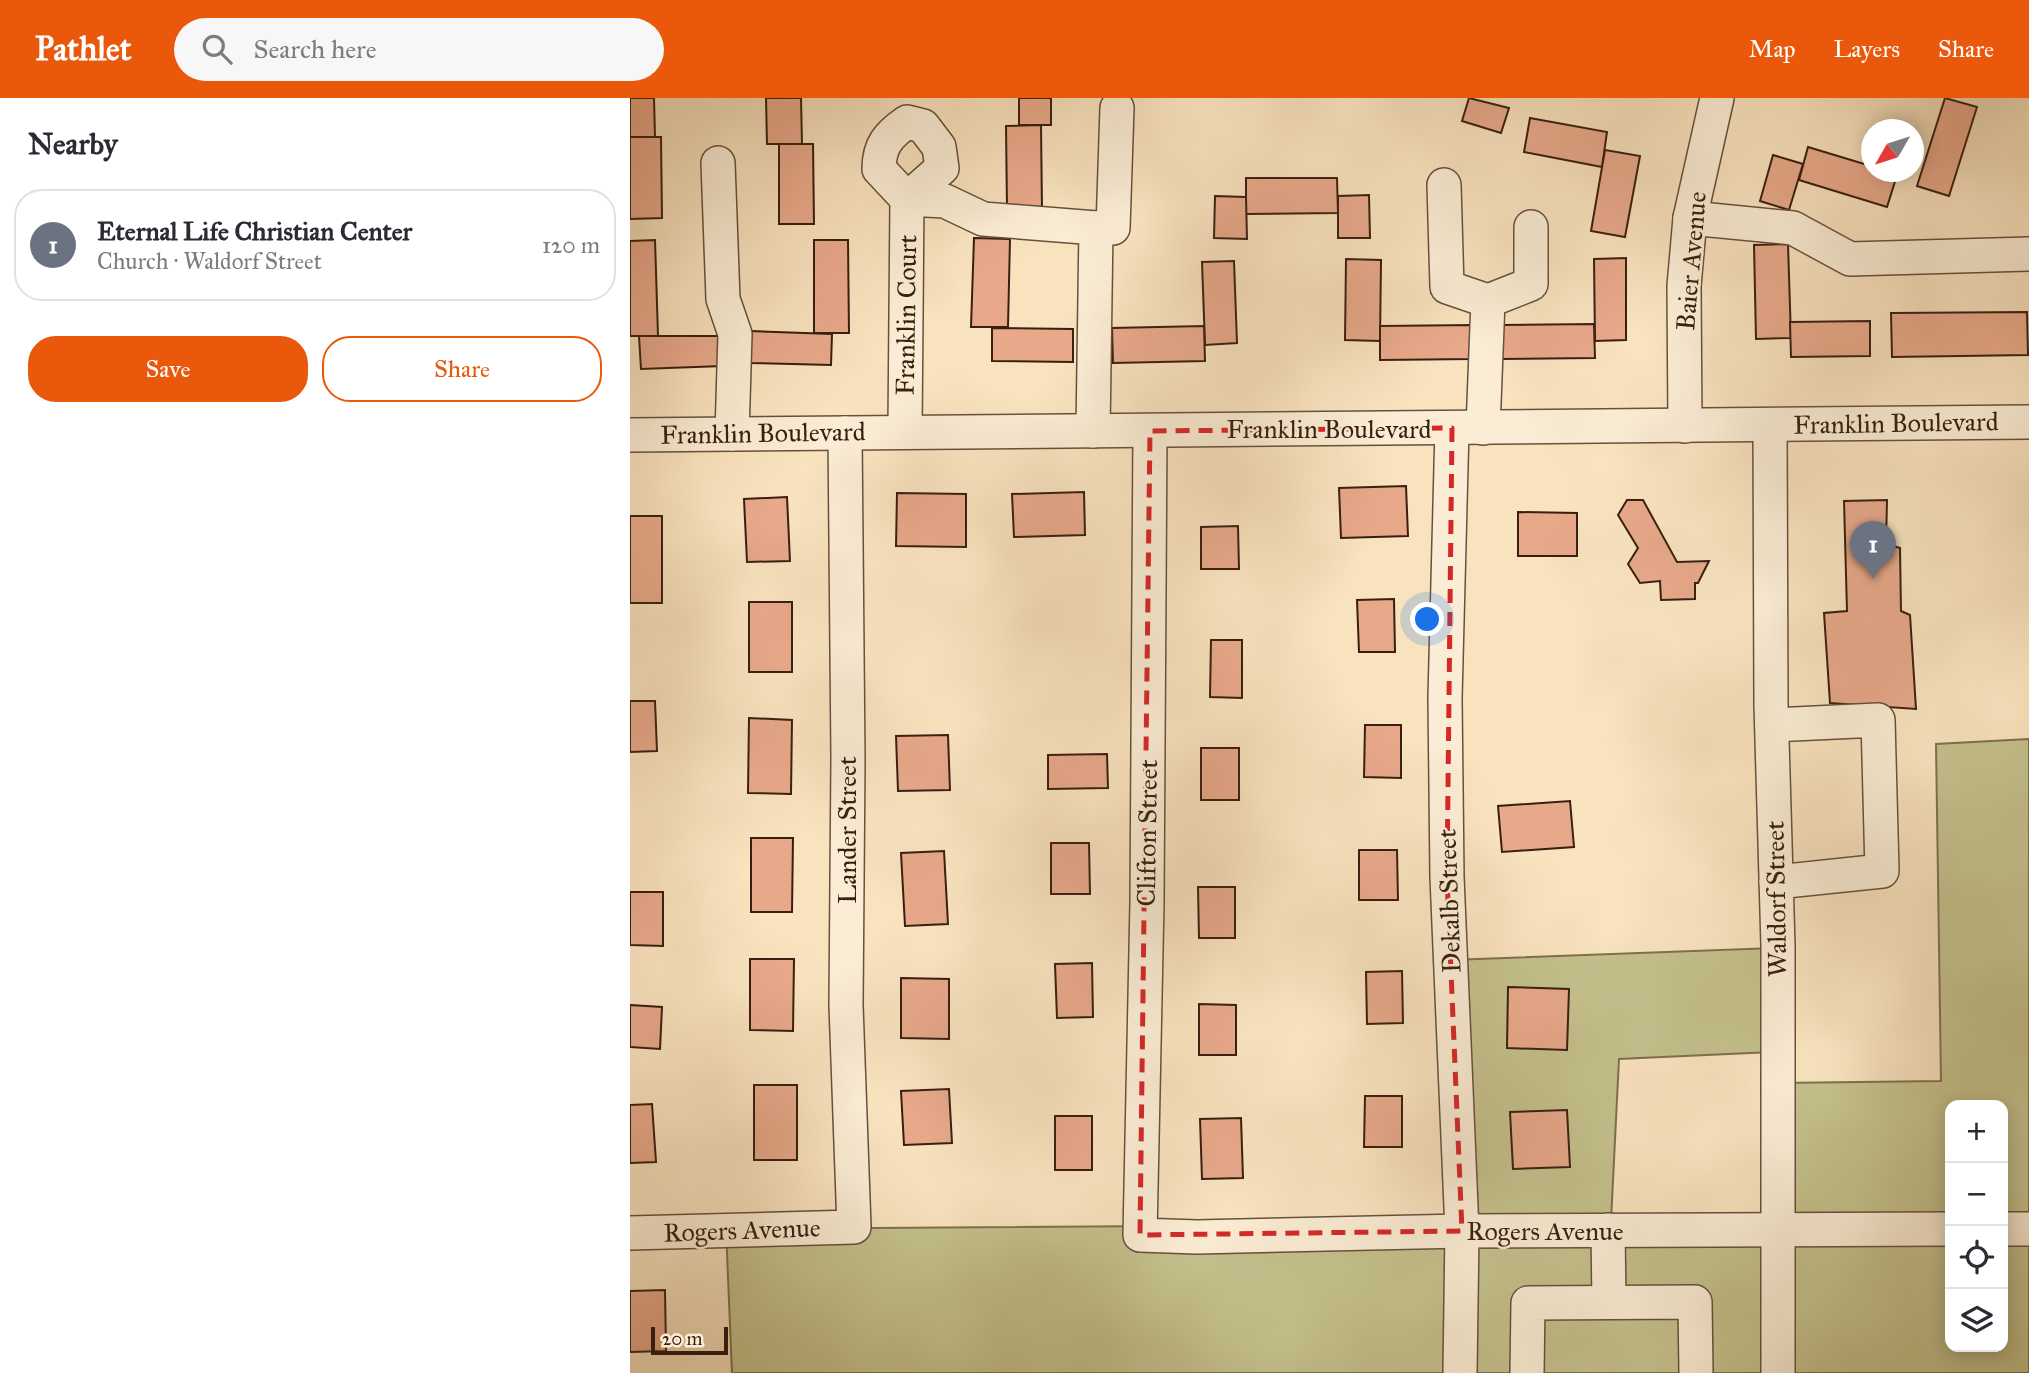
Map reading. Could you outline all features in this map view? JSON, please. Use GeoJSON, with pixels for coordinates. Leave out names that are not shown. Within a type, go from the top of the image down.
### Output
{"type":"FeatureCollection","features":[{"type":"Feature","properties":{"kind":"street","name":"Baier Avenue"},"geometry":{"type":"LineString","coordinates":[[1685,426],[1684,286],[1690,218],[1717,98]]}},
{"type":"Feature","properties":{"kind":"street"},"geometry":{"type":"LineString","coordinates":[[1093,431],[1096,228],[1113,228],[1117,108]]}},
{"type":"Feature","properties":{"kind":"street"},"geometry":{"type":"LineString","coordinates":[[718,163],[723,299],[735,334],[732,434]]}},
{"type":"Feature","properties":{"kind":"street"},"geometry":{"type":"LineString","coordinates":[[1444,185],[1447,287],[1488,301],[1531,284],[1531,227]]}},
{"type":"Feature","properties":{"kind":"street","name":"Franklin Court"},"geometry":{"type":"LineString","coordinates":[[905,430],[907,199],[945,201],[983,219],[1096,228]]}},
{"type":"Feature","properties":{"kind":"street"},"geometry":{"type":"LineString","coordinates":[[1690,218],[1793,228],[1850,259],[2029,254]]}},
{"type":"Feature","properties":{"kind":"street","name":"Dekalb Street"},"geometry":{"type":"LineString","coordinates":[[1460,1373],[1462,1231],[1447,877],[1445,698],[1467,428],[1488,301]]}},
{"type":"Feature","properties":{"kind":"street","name":"Franklin Boulevard"},"geometry":{"type":"LineString","coordinates":[[630,435],[905,430],[1150,431],[2029,422]]}},
{"type":"Feature","properties":{"kind":"street","name":"Waldorf Street"},"geometry":{"type":"LineString","coordinates":[[1770,425],[1776,882],[1778,1373]]}},
{"type":"Feature","properties":{"kind":"street","name":"Clifton Street"},"geometry":{"type":"LineString","coordinates":[[1140,1235],[1147,902],[1150,431]]}},
{"type":"Feature","properties":{"kind":"street","name":"Lander Street"},"geometry":{"type":"LineString","coordinates":[[845,433],[846,1005],[854,1227]]}},
{"type":"Feature","properties":{"kind":"street"},"geometry":{"type":"LineString","coordinates":[[1772,725],[1878,720],[1881,871],[1776,882]]}},
{"type":"Feature","properties":{"kind":"street","name":"Rogers Avenue"},"geometry":{"type":"LineString","coordinates":[[630,1233],[854,1227]]}},
{"type":"Feature","properties":{"kind":"street","name":"Rogers Avenue"},"geometry":{"type":"LineString","coordinates":[[1140,1235],[1197,1237],[1462,1231],[1945,1229]]}},
{"type":"Feature","properties":{"kind":"street"},"geometry":{"type":"LineString","coordinates":[[2008,1229],[2029,1229]]}},
{"type":"Feature","properties":{"kind":"street"},"geometry":{"type":"LineString","coordinates":[[1608,1230],[1609,1301]]}},
{"type":"Feature","properties":{"kind":"street"},"geometry":{"type":"LineString","coordinates":[[1527,1373],[1528,1303],[1609,1301],[1695,1302],[1696,1373]]}},
{"type":"Feature","properties":{"kind":"highlighted area"},"geometry":{"type":"Polygon","coordinates":[[[1452,428],[1447,877],[1462,1231],[1140,1235],[1150,431],[1452,428]]]}},
{"type":"Feature","properties":{"kind":"shaded area"},"geometry":{"type":"Polygon","coordinates":[[[2029,739],[2029,1373],[732,1373],[726,1229],[1446,1224],[1450,960],[1774,948],[1772,1052],[1619,1059],[1611,1221],[1779,1217],[1777,1083],[1941,1081],[1936,744],[2029,739]]]}},
{"type":"Feature","properties":{"kind":"building"},"geometry":{"type":"Polygon","coordinates":[[[630,98],[654,98],[655,137],[630,137],[630,98]]]}},
{"type":"Feature","properties":{"kind":"building"},"geometry":{"type":"Polygon","coordinates":[[[766,98],[801,98],[802,144],[767,144],[766,98]]]}},
{"type":"Feature","properties":{"kind":"building"},"geometry":{"type":"Polygon","coordinates":[[[1019,98],[1051,98],[1051,125],[1019,125],[1019,98]]]}},
{"type":"Feature","properties":{"kind":"building"},"geometry":{"type":"Polygon","coordinates":[[[1469,98],[1509,108],[1501,133],[1462,121],[1469,98]]]}},
{"type":"Feature","properties":{"kind":"building"},"geometry":{"type":"Polygon","coordinates":[[[1945,98],[1977,107],[1949,196],[1917,186],[1918,182],[1924,182],[1924,164],[1945,98]]]}},
{"type":"Feature","properties":{"kind":"building"},"geometry":{"type":"Polygon","coordinates":[[[1530,118],[1607,132],[1602,167],[1524,152],[1530,118]]]}},
{"type":"Feature","properties":{"kind":"building"},"geometry":{"type":"Polygon","coordinates":[[[1041,125],[1042,210],[1007,210],[1006,126],[1041,125]]]}},
{"type":"Feature","properties":{"kind":"building"},"geometry":{"type":"Polygon","coordinates":[[[630,137],[661,137],[662,218],[630,219],[630,137]]]}},
{"type":"Feature","properties":{"kind":"building"},"geometry":{"type":"Polygon","coordinates":[[[779,144],[813,144],[814,224],[779,224],[779,144]]]}},
{"type":"Feature","properties":{"kind":"building"},"geometry":{"type":"Polygon","coordinates":[[[1808,147],[1861,163],[1861,182],[1895,182],[1887,207],[1799,180],[1808,147]]]}},
{"type":"Feature","properties":{"kind":"building"},"geometry":{"type":"Polygon","coordinates":[[[1605,150],[1640,156],[1625,237],[1591,231],[1605,150]]]}},
{"type":"Feature","properties":{"kind":"building"},"geometry":{"type":"Polygon","coordinates":[[[1773,155],[1803,164],[1789,210],[1760,201],[1773,155]]]}},
{"type":"Feature","properties":{"kind":"building"},"geometry":{"type":"Polygon","coordinates":[[[1246,178],[1337,178],[1338,213],[1246,214],[1246,178]]]}},
{"type":"Feature","properties":{"kind":"building"},"geometry":{"type":"Polygon","coordinates":[[[1369,195],[1370,238],[1338,238],[1338,196],[1369,195]]]}},
{"type":"Feature","properties":{"kind":"building"},"geometry":{"type":"Polygon","coordinates":[[[1215,196],[1246,197],[1247,239],[1214,238],[1215,196]]]}},
{"type":"Feature","properties":{"kind":"building"},"geometry":{"type":"Polygon","coordinates":[[[974,238],[1010,239],[1008,327],[971,327],[974,238]]]}},
{"type":"Feature","properties":{"kind":"building"},"geometry":{"type":"Polygon","coordinates":[[[655,240],[658,336],[630,336],[630,241],[655,240]]]}},
{"type":"Feature","properties":{"kind":"building"},"geometry":{"type":"Polygon","coordinates":[[[814,240],[848,240],[849,333],[814,333],[814,240]]]}},
{"type":"Feature","properties":{"kind":"building"},"geometry":{"type":"Polygon","coordinates":[[[1788,244],[1791,338],[1756,339],[1754,245],[1788,244]]]}},
{"type":"Feature","properties":{"kind":"building"},"geometry":{"type":"Polygon","coordinates":[[[1626,258],[1626,340],[1595,341],[1594,259],[1626,258]]]}},
{"type":"Feature","properties":{"kind":"building"},"geometry":{"type":"Polygon","coordinates":[[[1346,259],[1381,260],[1380,341],[1345,340],[1346,259]]]}},
{"type":"Feature","properties":{"kind":"building"},"geometry":{"type":"Polygon","coordinates":[[[1234,261],[1237,343],[1205,345],[1202,262],[1234,261]]]}},
{"type":"Feature","properties":{"kind":"building"},"geometry":{"type":"Polygon","coordinates":[[[2027,312],[2028,355],[1892,357],[1891,313],[2027,312]]]}},
{"type":"Feature","properties":{"kind":"building"},"geometry":{"type":"Polygon","coordinates":[[[1870,321],[1870,356],[1791,357],[1790,322],[1870,321]]]}},
{"type":"Feature","properties":{"kind":"building"},"geometry":{"type":"Polygon","coordinates":[[[1594,324],[1595,358],[1501,359],[1500,325],[1594,324]]]}},
{"type":"Feature","properties":{"kind":"building"},"geometry":{"type":"Polygon","coordinates":[[[1473,325],[1473,359],[1380,360],[1380,326],[1473,325]]]}},
{"type":"Feature","properties":{"kind":"building"},"geometry":{"type":"Polygon","coordinates":[[[1204,326],[1205,361],[1113,363],[1112,328],[1204,326]]]}},
{"type":"Feature","properties":{"kind":"building"},"geometry":{"type":"Polygon","coordinates":[[[992,328],[1073,329],[1073,362],[992,361],[992,328]]]}},
{"type":"Feature","properties":{"kind":"building"},"geometry":{"type":"Polygon","coordinates":[[[750,331],[832,334],[831,365],[750,363],[750,331]]]}},
{"type":"Feature","properties":{"kind":"building"},"geometry":{"type":"Polygon","coordinates":[[[639,336],[721,336],[722,366],[641,369],[639,336]]]}},
{"type":"Feature","properties":{"kind":"building"},"geometry":{"type":"Polygon","coordinates":[[[1406,486],[1408,536],[1341,538],[1339,488],[1406,486]]]}},
{"type":"Feature","properties":{"kind":"building"},"geometry":{"type":"Polygon","coordinates":[[[1084,492],[1085,535],[1014,537],[1012,494],[1084,492]]]}},
{"type":"Feature","properties":{"kind":"building"},"geometry":{"type":"Polygon","coordinates":[[[897,493],[966,494],[966,547],[896,546],[897,493]]]}},
{"type":"Feature","properties":{"kind":"building"},"geometry":{"type":"Polygon","coordinates":[[[787,497],[790,561],[747,562],[744,499],[787,497]]]}},
{"type":"Feature","properties":{"kind":"building"},"geometry":{"type":"Polygon","coordinates":[[[1627,500],[1643,500],[1677,562],[1709,561],[1698,583],[1695,583],[1695,599],[1661,600],[1660,581],[1640,583],[1628,564],[1638,548],[1618,515],[1627,500]]]}},
{"type":"Feature","properties":{"kind":"building"},"geometry":{"type":"Polygon","coordinates":[[[1887,500],[1886,544],[1900,548],[1901,611],[1910,615],[1916,709],[1830,703],[1824,613],[1847,611],[1844,501],[1887,500]]]}},
{"type":"Feature","properties":{"kind":"building"},"geometry":{"type":"Polygon","coordinates":[[[1518,512],[1577,513],[1577,556],[1518,556],[1518,512]]]}},
{"type":"Feature","properties":{"kind":"building"},"geometry":{"type":"Polygon","coordinates":[[[630,516],[662,516],[662,603],[630,603],[630,516]]]}},
{"type":"Feature","properties":{"kind":"building"},"geometry":{"type":"Polygon","coordinates":[[[1238,526],[1239,569],[1201,569],[1201,527],[1238,526]]]}},
{"type":"Feature","properties":{"kind":"building"},"geometry":{"type":"Polygon","coordinates":[[[1394,599],[1395,652],[1359,652],[1357,600],[1394,599]]]}},
{"type":"Feature","properties":{"kind":"building"},"geometry":{"type":"Polygon","coordinates":[[[749,602],[792,602],[792,672],[749,672],[749,602]]]}},
{"type":"Feature","properties":{"kind":"building"},"geometry":{"type":"Polygon","coordinates":[[[1211,640],[1242,640],[1242,698],[1210,697],[1211,640]]]}},
{"type":"Feature","properties":{"kind":"building"},"geometry":{"type":"Polygon","coordinates":[[[630,701],[655,701],[657,751],[630,752],[630,701]]]}},
{"type":"Feature","properties":{"kind":"building"},"geometry":{"type":"Polygon","coordinates":[[[749,718],[792,720],[791,794],[748,793],[749,718]]]}},
{"type":"Feature","properties":{"kind":"building"},"geometry":{"type":"Polygon","coordinates":[[[1365,725],[1401,725],[1401,778],[1364,777],[1365,725]]]}},
{"type":"Feature","properties":{"kind":"building"},"geometry":{"type":"Polygon","coordinates":[[[948,735],[950,790],[898,791],[896,736],[948,735]]]}},
{"type":"Feature","properties":{"kind":"building"},"geometry":{"type":"Polygon","coordinates":[[[1201,748],[1239,748],[1239,800],[1201,800],[1201,748]]]}},
{"type":"Feature","properties":{"kind":"building"},"geometry":{"type":"Polygon","coordinates":[[[1107,754],[1108,788],[1048,789],[1048,755],[1107,754]]]}},
{"type":"Feature","properties":{"kind":"building"},"geometry":{"type":"Polygon","coordinates":[[[1570,801],[1574,847],[1502,852],[1498,806],[1570,801]]]}},
{"type":"Feature","properties":{"kind":"building"},"geometry":{"type":"Polygon","coordinates":[[[751,838],[793,838],[792,912],[751,912],[751,838]]]}},
{"type":"Feature","properties":{"kind":"building"},"geometry":{"type":"Polygon","coordinates":[[[1051,843],[1089,843],[1090,894],[1051,894],[1051,843]]]}},
{"type":"Feature","properties":{"kind":"building"},"geometry":{"type":"Polygon","coordinates":[[[1359,850],[1397,850],[1398,900],[1359,900],[1359,850]]]}},
{"type":"Feature","properties":{"kind":"building"},"geometry":{"type":"Polygon","coordinates":[[[944,851],[948,924],[905,926],[901,853],[944,851]]]}},
{"type":"Feature","properties":{"kind":"building"},"geometry":{"type":"Polygon","coordinates":[[[1198,887],[1235,887],[1235,938],[1199,938],[1198,887]]]}},
{"type":"Feature","properties":{"kind":"building"},"geometry":{"type":"Polygon","coordinates":[[[630,892],[663,892],[663,946],[630,945],[630,892]]]}},
{"type":"Feature","properties":{"kind":"building"},"geometry":{"type":"Polygon","coordinates":[[[750,959],[794,959],[793,1031],[750,1030],[750,959]]]}},
{"type":"Feature","properties":{"kind":"building"},"geometry":{"type":"Polygon","coordinates":[[[1092,963],[1093,1017],[1057,1018],[1055,964],[1092,963]]]}},
{"type":"Feature","properties":{"kind":"building"},"geometry":{"type":"Polygon","coordinates":[[[1402,971],[1403,1023],[1367,1024],[1366,972],[1402,971]]]}},
{"type":"Feature","properties":{"kind":"building"},"geometry":{"type":"Polygon","coordinates":[[[901,978],[949,979],[949,1039],[901,1038],[901,978]]]}},
{"type":"Feature","properties":{"kind":"building"},"geometry":{"type":"Polygon","coordinates":[[[1508,987],[1569,989],[1567,1050],[1507,1048],[1508,987]]]}},
{"type":"Feature","properties":{"kind":"building"},"geometry":{"type":"Polygon","coordinates":[[[1199,1004],[1236,1005],[1236,1055],[1199,1055],[1199,1004]]]}},
{"type":"Feature","properties":{"kind":"building"},"geometry":{"type":"Polygon","coordinates":[[[630,1005],[662,1007],[660,1049],[630,1047],[630,1005]]]}},
{"type":"Feature","properties":{"kind":"building"},"geometry":{"type":"Polygon","coordinates":[[[754,1085],[797,1085],[797,1160],[754,1160],[754,1085]]]}},
{"type":"Feature","properties":{"kind":"building"},"geometry":{"type":"Polygon","coordinates":[[[949,1089],[952,1143],[904,1145],[901,1091],[949,1089]]]}},
{"type":"Feature","properties":{"kind":"building"},"geometry":{"type":"Polygon","coordinates":[[[1365,1096],[1402,1096],[1402,1147],[1364,1147],[1365,1096]]]}},
{"type":"Feature","properties":{"kind":"building"},"geometry":{"type":"Polygon","coordinates":[[[652,1104],[656,1162],[630,1163],[630,1105],[652,1104]]]}},
{"type":"Feature","properties":{"kind":"building"},"geometry":{"type":"Polygon","coordinates":[[[1567,1110],[1570,1167],[1513,1169],[1510,1112],[1567,1110]]]}},
{"type":"Feature","properties":{"kind":"building"},"geometry":{"type":"Polygon","coordinates":[[[1055,1116],[1092,1116],[1092,1170],[1055,1170],[1055,1116]]]}},
{"type":"Feature","properties":{"kind":"building"},"geometry":{"type":"Polygon","coordinates":[[[1241,1118],[1243,1178],[1202,1179],[1200,1119],[1241,1118]]]}},
{"type":"Feature","properties":{"kind":"building"},"geometry":{"type":"Polygon","coordinates":[[[665,1290],[666,1351],[630,1352],[630,1291],[665,1290]]]}},
{"type":"Feature","properties":{"kind":"place","name":"Eternal Life Christian Center"},"geometry":{"type":"Point","coordinates":[1873,579]}}]}
